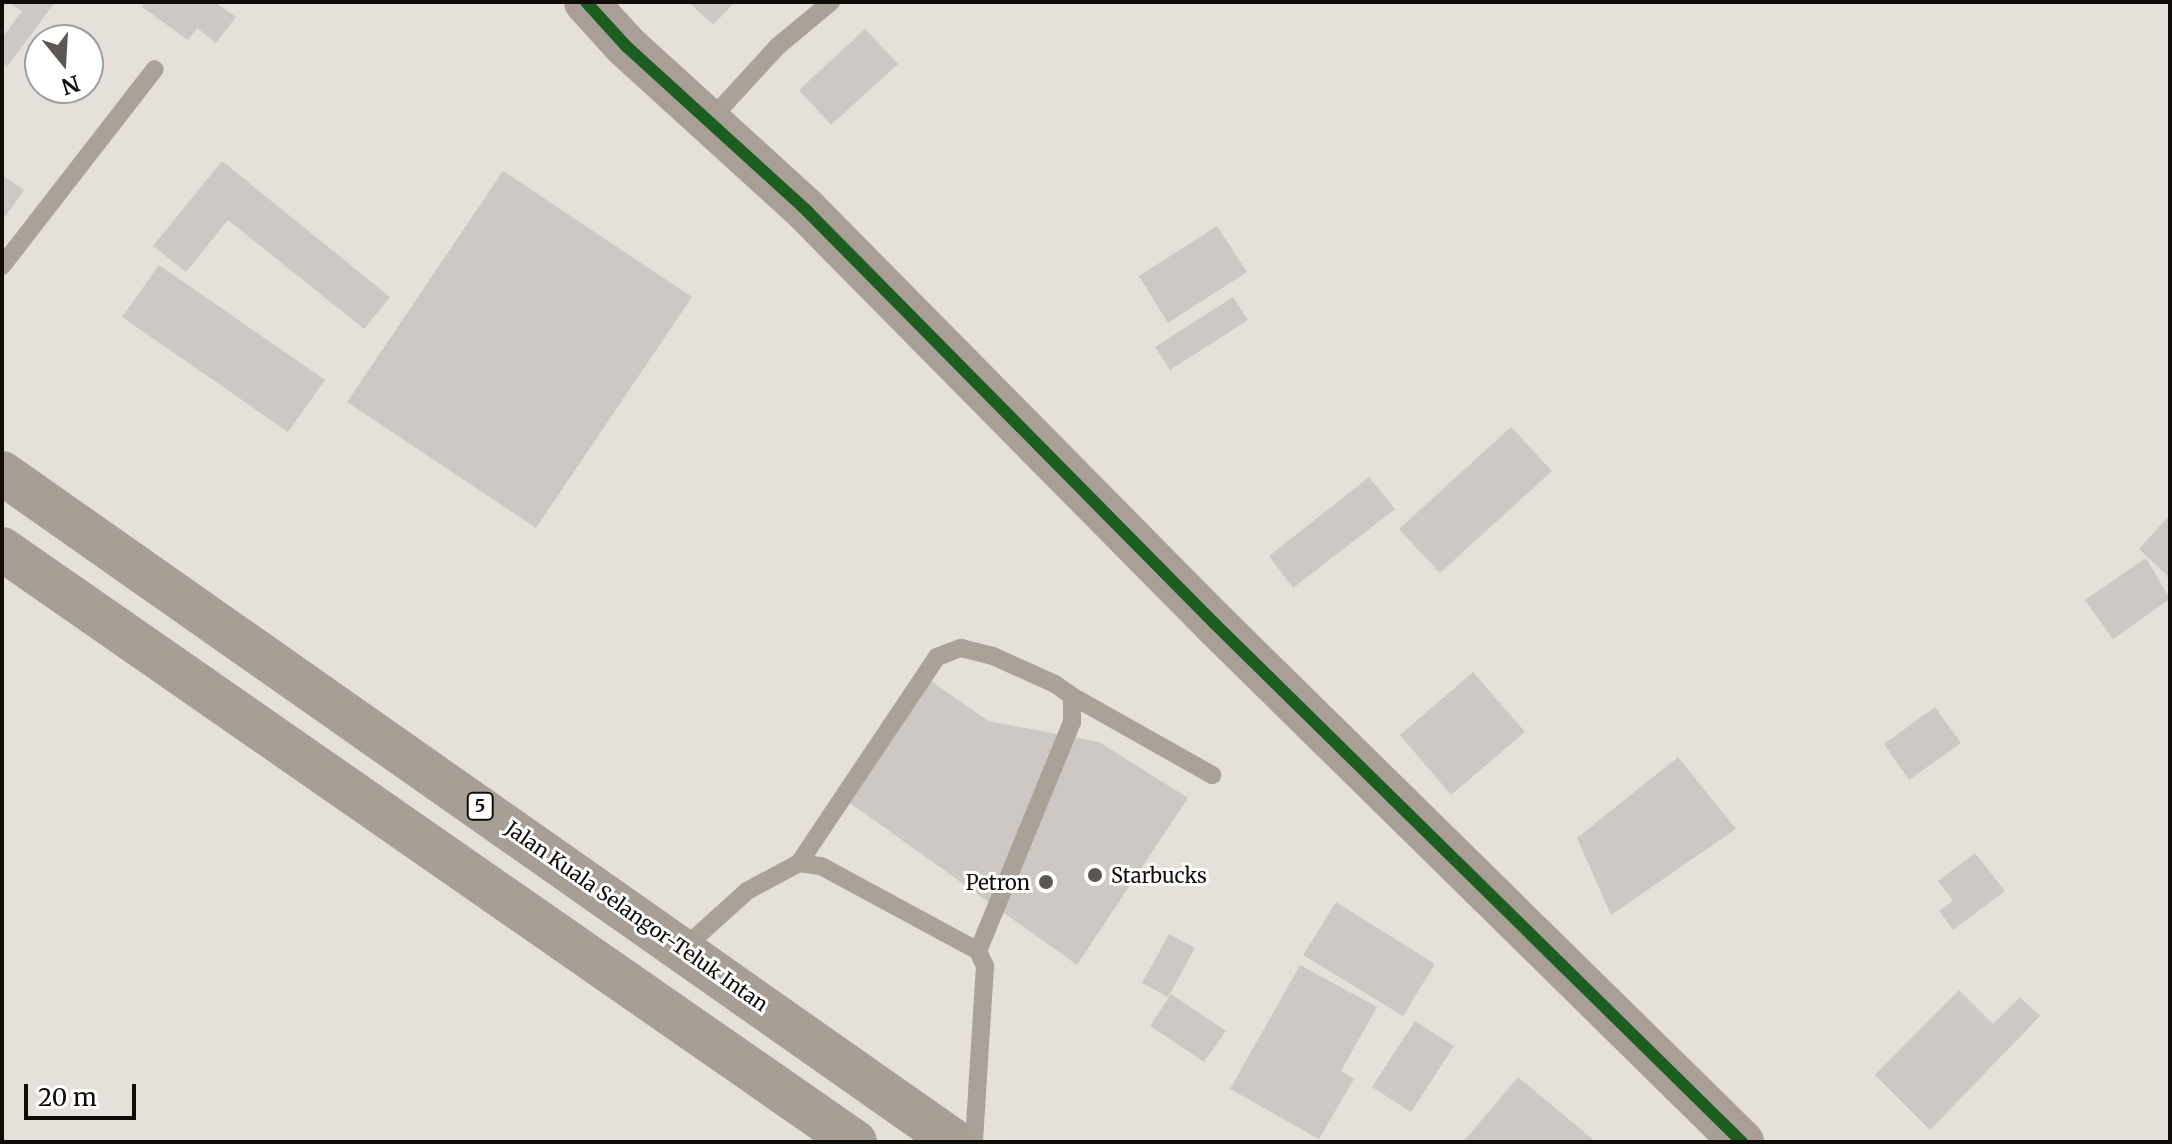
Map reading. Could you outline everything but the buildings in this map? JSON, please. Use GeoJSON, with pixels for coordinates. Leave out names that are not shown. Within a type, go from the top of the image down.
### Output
{"type":"FeatureCollection","features":[{"type":"Feature","properties":{"kind":"highway","name":"Jalan Kuala Selangor-Teluk Intan"},"geometry":{"type":"LineString","coordinates":[[2,473],[684,948],[955,1142]]}},
{"type":"Feature","properties":{"kind":"highway"},"geometry":{"type":"LineString","coordinates":[[2,549],[855,1142]]}},
{"type":"Feature","properties":{"kind":"street"},"geometry":{"type":"LineString","coordinates":[[586,2],[806,210],[1213,622],[1742,1142]]}},
{"type":"Feature","properties":{"kind":"lane"},"geometry":{"type":"LineString","coordinates":[[709,121],[778,46],[831,2]]}},
{"type":"Feature","properties":{"kind":"lane"},"geometry":{"type":"LineString","coordinates":[[2,266],[155,69]]}},
{"type":"Feature","properties":{"kind":"lane"},"geometry":{"type":"LineString","coordinates":[[684,948],[747,891],[799,863],[937,657],[961,648],[993,656],[1072,696],[1212,775]]}},
{"type":"Feature","properties":{"kind":"lane"},"geometry":{"type":"LineString","coordinates":[[978,951],[1072,722],[1072,696]]}},
{"type":"Feature","properties":{"kind":"lane"},"geometry":{"type":"LineString","coordinates":[[799,863],[821,866],[978,951],[985,966],[974,1142]]}},
{"type":"Feature","properties":{"kind":"cycle path"},"geometry":{"type":"LineString","coordinates":[[586,2],[626,46],[806,210],[1213,622],[1742,1142]]}},
{"type":"Feature","properties":{"kind":"place","name":"Starbucks"},"geometry":{"type":"Point","coordinates":[1095,875]}},
{"type":"Feature","properties":{"kind":"place","name":"Petron"},"geometry":{"type":"Point","coordinates":[1046,882]}}]}
